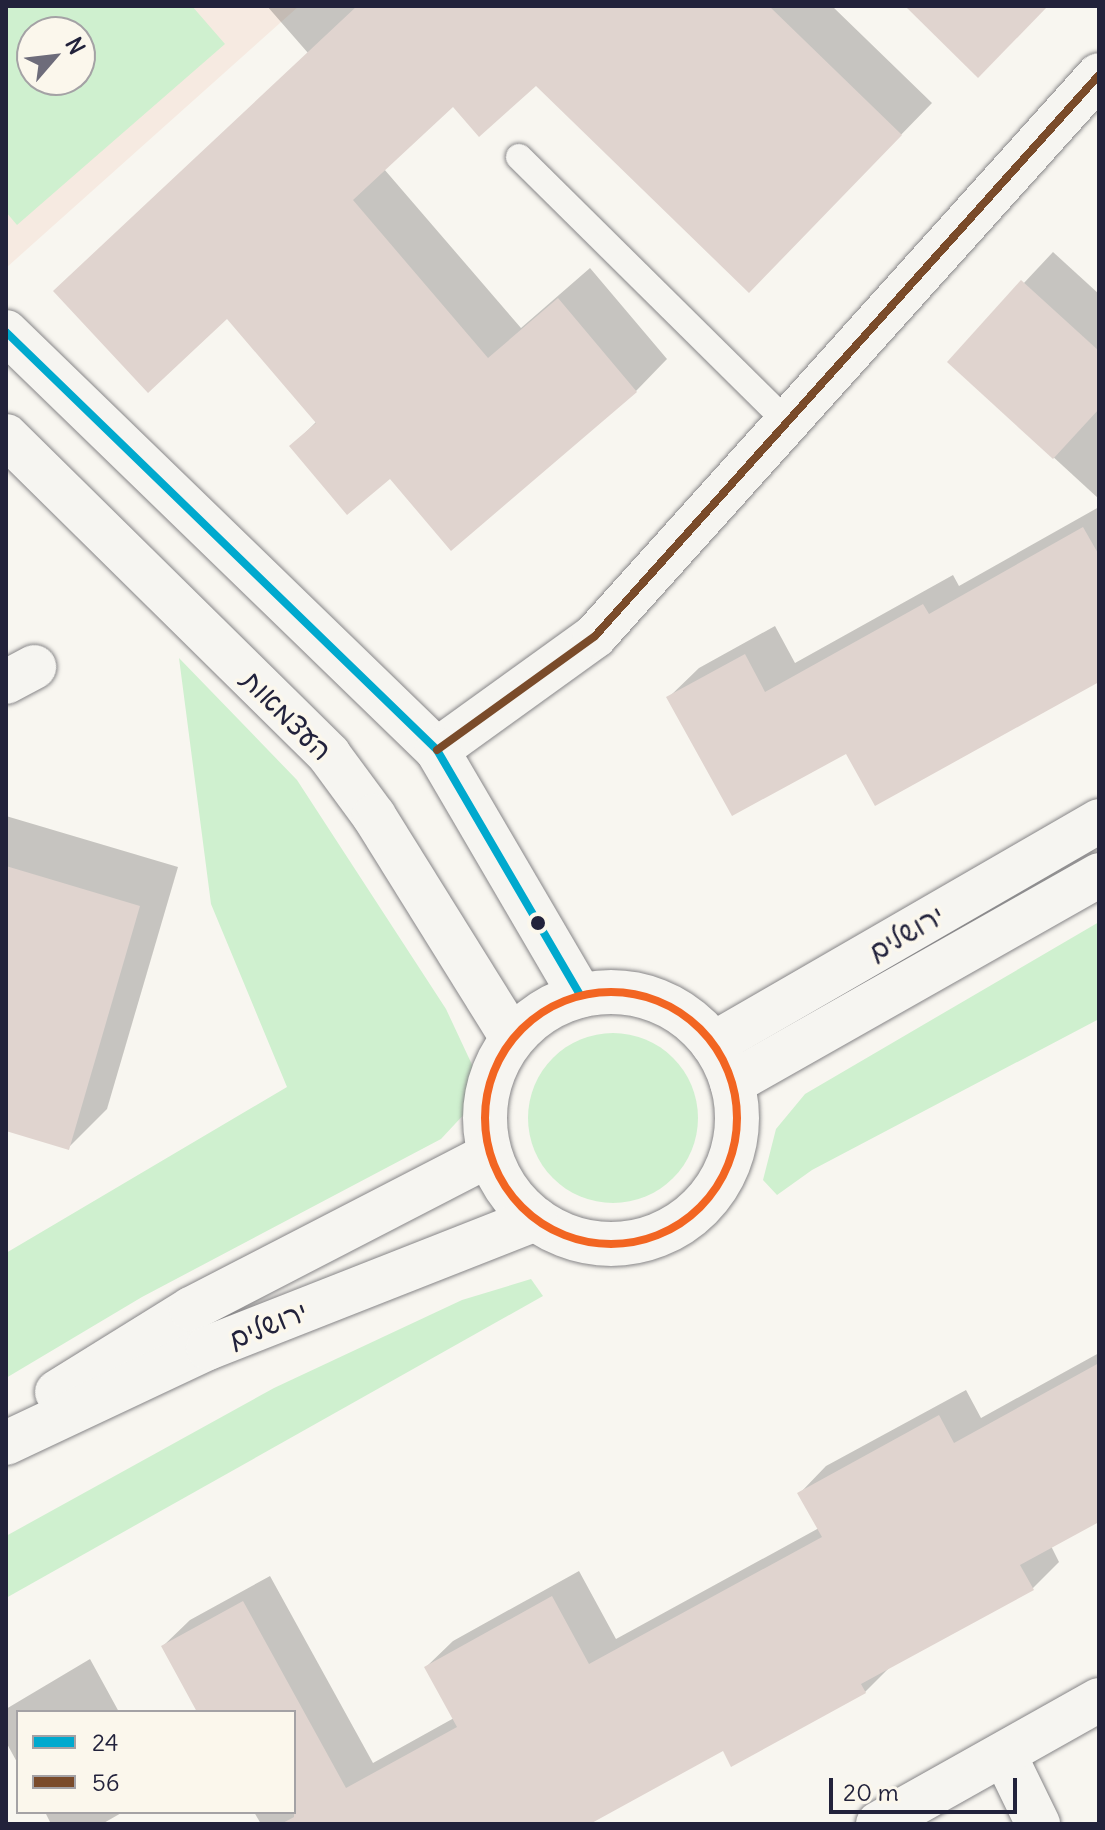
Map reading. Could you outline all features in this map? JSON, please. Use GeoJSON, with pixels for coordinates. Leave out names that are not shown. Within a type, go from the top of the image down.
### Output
{"type":"FeatureCollection","features":[{"type":"Feature","properties":{"kind":"street"},"geometry":{"type":"LineString","coordinates":[[437,750],[595,636],[1099,75]]}},
{"type":"Feature","properties":{"kind":"street"},"geometry":{"type":"LineString","coordinates":[[6,332],[437,750],[580,995]]}},
{"type":"Feature","properties":{"kind":"street","name":"העצמאות"},"geometry":{"type":"LineString","coordinates":[[6,436],[329,755],[374,816],[512,1038]]}},
{"type":"Feature","properties":{"kind":"street","name":"ירושלים"},"geometry":{"type":"LineString","coordinates":[[713,1044],[1099,821]]}},
{"type":"Feature","properties":{"kind":"street","name":"ירושלים"},"geometry":{"type":"LineString","coordinates":[[732,1083],[1099,875]]}},
{"type":"Feature","properties":{"kind":"street"},"geometry":{"type":"LineString","coordinates":[[617,992],[654,999],[687,1017],[713,1044],[732,1083],[737,1118],[733,1152],[719,1184],[696,1212],[668,1232],[635,1242],[601,1245],[566,1237],[535,1219],[507,1191],[490,1155],[484,1114],[492,1074],[512,1038],[542,1011],[580,995],[617,992]]}},
{"type":"Feature","properties":{"kind":"street","name":"ירושלים"},"geometry":{"type":"LineString","coordinates":[[6,1424],[191,1309],[490,1155]]}},
{"type":"Feature","properties":{"kind":"street","name":"ירושלים"},"geometry":{"type":"LineString","coordinates":[[6,1443],[208,1348],[535,1219]]}},
{"type":"Feature","properties":{"kind":"street"},"geometry":{"type":"LineString","coordinates":[[878,1824],[1099,1700]]}},
{"type":"Feature","properties":{"kind":"street"},"geometry":{"type":"LineString","coordinates":[[1004,1754],[1038,1824]]}},
{"type":"Feature","properties":{"kind":"lane"},"geometry":{"type":"LineString","coordinates":[[519,157],[787,422]]}},
{"type":"Feature","properties":{"kind":"shaded area"},"geometry":{"type":"Polygon","coordinates":[[[6,6],[299,6],[6,268],[6,6]]]}},
{"type":"Feature","properties":{"kind":"green space"},"geometry":{"type":"Polygon","coordinates":[[[6,6],[192,6],[225,44],[17,225],[6,212],[6,6]]]}},
{"type":"Feature","properties":{"kind":"green space"},"geometry":{"type":"Polygon","coordinates":[[[179,658],[297,780],[446,1009],[475,1071],[468,1110],[441,1139],[142,1297],[6,1378],[6,1253],[287,1087],[211,904],[179,658]]]}},
{"type":"Feature","properties":{"kind":"green space"},"geometry":{"type":"Polygon","coordinates":[[[1099,922],[1099,1019],[812,1170],[777,1195],[763,1180],[776,1129],[805,1094],[1099,922]]]}},
{"type":"Feature","properties":{"kind":"green space"},"geometry":{"type":"Polygon","coordinates":[[[613,1033],[646,1039],[673,1058],[692,1085],[698,1118],[692,1151],[673,1178],[646,1197],[613,1203],[580,1197],[553,1178],[534,1151],[528,1118],[534,1085],[553,1058],[580,1039],[613,1033]]]}},
{"type":"Feature","properties":{"kind":"green space"},"geometry":{"type":"Polygon","coordinates":[[[531,1279],[543,1296],[6,1598],[6,1536],[274,1388],[462,1300],[531,1279]]]}},
{"type":"Feature","properties":{"kind":"building"},"geometry":{"type":"Polygon","coordinates":[[[357,6],[769,6],[902,135],[749,293],[536,86],[479,137],[453,107],[353,200],[488,358],[558,298],[637,392],[451,551],[390,479],[347,515],[289,446],[316,423],[227,319],[148,393],[53,291],[357,6]]]}},
{"type":"Feature","properties":{"kind":"building"},"geometry":{"type":"Polygon","coordinates":[[[905,6],[1048,6],[978,78],[905,6]]]}},
{"type":"Feature","properties":{"kind":"building"},"geometry":{"type":"Polygon","coordinates":[[[1021,280],[1099,351],[1099,409],[1053,459],[947,362],[1021,280]]]}},
{"type":"Feature","properties":{"kind":"building"},"geometry":{"type":"Polygon","coordinates":[[[1083,527],[1099,555],[1099,682],[875,806],[846,754],[732,816],[666,697],[745,654],[765,692],[923,604],[929,614],[1083,527]]]}},
{"type":"Feature","properties":{"kind":"building"},"geometry":{"type":"Polygon","coordinates":[[[6,866],[140,906],[69,1150],[6,1131],[6,866]]]}},
{"type":"Feature","properties":{"kind":"building"},"geometry":{"type":"Polygon","coordinates":[[[1099,1363],[1099,1522],[1020,1565],[1034,1590],[861,1684],[866,1693],[731,1767],[723,1751],[590,1824],[281,1824],[296,1814],[296,1710],[196,1710],[161,1646],[243,1601],[346,1788],[457,1727],[424,1667],[552,1596],[589,1664],[822,1537],[797,1493],[939,1415],[954,1443],[1099,1363]]]}},
{"type":"Feature","properties":{"kind":"transit line","name":"56"},"geometry":{"type":"LineString","coordinates":[[437,750],[595,636],[1099,75]]}},
{"type":"Feature","properties":{"kind":"transit line","name":"24"},"geometry":{"type":"LineString","coordinates":[[6,332],[437,750],[580,995]]}},
{"type":"Feature","properties":{"kind":"transit line"},"geometry":{"type":"LineString","coordinates":[[611,992],[659,1002],[681,1013],[700,1029],[716,1048],[727,1070],[737,1118],[727,1166],[716,1188],[700,1207],[681,1223],[659,1234],[611,1244],[563,1234],[541,1223],[522,1207],[506,1188],[495,1166],[485,1118],[495,1070],[506,1048],[522,1029],[541,1013],[563,1002],[611,992]]}}]}
